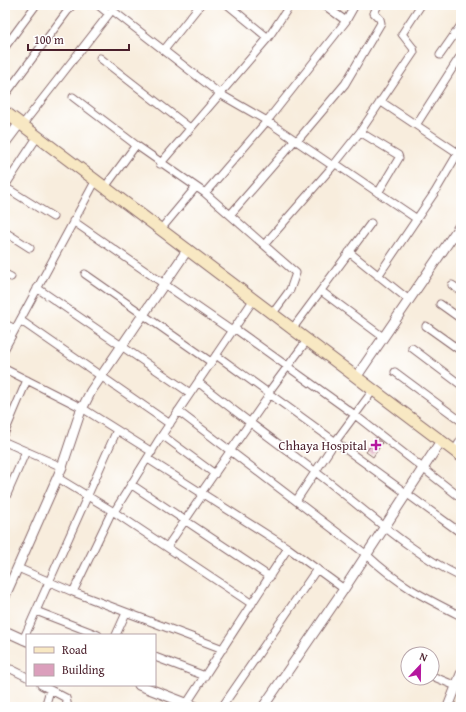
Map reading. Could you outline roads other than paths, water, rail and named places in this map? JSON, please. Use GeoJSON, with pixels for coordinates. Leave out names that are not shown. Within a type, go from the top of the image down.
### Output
{"type":"FeatureCollection","features":[{"type":"Feature","properties":{"kind":"main road"},"geometry":{"type":"LineString","coordinates":[[5,112],[458,453]]}},
{"type":"Feature","properties":{"kind":"street"},"geometry":{"type":"LineString","coordinates":[[5,47],[36,5]]}},
{"type":"Feature","properties":{"kind":"street"},"geometry":{"type":"LineString","coordinates":[[5,95],[72,5]]}},
{"type":"Feature","properties":{"kind":"street"},"geometry":{"type":"LineString","coordinates":[[98,5],[112,10],[220,94],[267,121],[417,219]]}},
{"type":"Feature","properties":{"kind":"street"},"geometry":{"type":"LineString","coordinates":[[164,50],[200,5]]}},
{"type":"Feature","properties":{"kind":"street"},"geometry":{"type":"LineString","coordinates":[[228,5],[268,38]]}},
{"type":"Feature","properties":{"kind":"street"},"geometry":{"type":"LineString","coordinates":[[160,164],[268,38],[290,5]]}},
{"type":"Feature","properties":{"kind":"street"},"geometry":{"type":"LineString","coordinates":[[324,5],[346,21]]}},
{"type":"Feature","properties":{"kind":"street"},"geometry":{"type":"LineString","coordinates":[[205,193],[267,121],[346,21],[355,5]]}},
{"type":"Feature","properties":{"kind":"street"},"geometry":{"type":"LineString","coordinates":[[230,215],[296,141],[355,69],[381,23],[380,19],[374,13],[378,5]]}},
{"type":"Feature","properties":{"kind":"street"},"geometry":{"type":"LineString","coordinates":[[264,245],[335,165],[360,132],[414,52],[413,48],[402,34],[421,5]]}},
{"type":"Feature","properties":{"kind":"street"},"geometry":{"type":"LineString","coordinates":[[5,142],[112,10]]}},
{"type":"Feature","properties":{"kind":"street"},"geometry":{"type":"LineString","coordinates":[[440,55],[461,25]]}},
{"type":"Feature","properties":{"kind":"street"},"geometry":{"type":"LineString","coordinates":[[100,58],[190,128]]}},
{"type":"Feature","properties":{"kind":"street"},"geometry":{"type":"LineString","coordinates":[[416,125],[459,58]]}},
{"type":"Feature","properties":{"kind":"street"},"geometry":{"type":"LineString","coordinates":[[73,97],[160,164],[205,193],[296,273],[290,290],[273,313]]}},
{"type":"Feature","properties":{"kind":"street"},"geometry":{"type":"LineString","coordinates":[[378,276],[435,192],[460,150],[416,125],[380,101]]}},
{"type":"Feature","properties":{"kind":"street"},"geometry":{"type":"LineString","coordinates":[[360,132],[398,155],[399,158],[378,193]]}},
{"type":"Feature","properties":{"kind":"street"},"geometry":{"type":"LineString","coordinates":[[38,136],[5,186],[53,217]]}},
{"type":"Feature","properties":{"kind":"street"},"geometry":{"type":"LineString","coordinates":[[105,187],[136,145]]}},
{"type":"Feature","properties":{"kind":"street"},"geometry":{"type":"LineString","coordinates":[[5,348],[72,221],[96,180]]}},
{"type":"Feature","properties":{"kind":"street"},"geometry":{"type":"LineString","coordinates":[[161,229],[196,187]]}},
{"type":"Feature","properties":{"kind":"street"},"geometry":{"type":"LineString","coordinates":[[72,221],[355,415],[461,498]]}},
{"type":"Feature","properties":{"kind":"street"},"geometry":{"type":"LineString","coordinates":[[293,328],[371,222]]}},
{"type":"Feature","properties":{"kind":"street"},"geometry":{"type":"LineString","coordinates":[[357,376],[461,224]]}},
{"type":"Feature","properties":{"kind":"street"},"geometry":{"type":"LineString","coordinates":[[5,232],[30,248]]}},
{"type":"Feature","properties":{"kind":"street"},"geometry":{"type":"LineString","coordinates":[[5,596],[58,478],[82,408],[100,377],[188,249]]}},
{"type":"Feature","properties":{"kind":"street"},"geometry":{"type":"LineString","coordinates":[[349,252],[409,300]]}},
{"type":"Feature","properties":{"kind":"street"},"geometry":{"type":"LineString","coordinates":[[85,274],[211,362]]}},
{"type":"Feature","properties":{"kind":"street"},"geometry":{"type":"LineString","coordinates":[[452,285],[461,291]]}},
{"type":"Feature","properties":{"kind":"street"},"geometry":{"type":"LineString","coordinates":[[37,288],[190,393]]}},
{"type":"Feature","properties":{"kind":"street"},"geometry":{"type":"LineString","coordinates":[[321,291],[384,337]]}},
{"type":"Feature","properties":{"kind":"street"},"geometry":{"type":"LineString","coordinates":[[73,592],[113,512],[132,485],[162,435],[254,298]]}},
{"type":"Feature","properties":{"kind":"street"},"geometry":{"type":"LineString","coordinates":[[440,304],[461,319]]}},
{"type":"Feature","properties":{"kind":"street"},"geometry":{"type":"LineString","coordinates":[[20,320],[100,377],[170,424]]}},
{"type":"Feature","properties":{"kind":"street"},"geometry":{"type":"LineString","coordinates":[[5,324],[15,329]]}},
{"type":"Feature","properties":{"kind":"street"},"geometry":{"type":"LineString","coordinates":[[426,326],[461,351]]}},
{"type":"Feature","properties":{"kind":"street"},"geometry":{"type":"LineString","coordinates":[[167,547],[287,367],[308,339]]}},
{"type":"Feature","properties":{"kind":"street"},"geometry":{"type":"LineString","coordinates":[[412,348],[461,385]]}},
{"type":"Feature","properties":{"kind":"street"},"geometry":{"type":"LineString","coordinates":[[216,355],[461,532]]}},
{"type":"Feature","properties":{"kind":"street"},"geometry":{"type":"LineString","coordinates":[[5,369],[82,408],[117,430],[202,494],[288,548],[344,589]]}},
{"type":"Feature","properties":{"kind":"street"},"geometry":{"type":"LineString","coordinates":[[395,372],[461,421]]}},
{"type":"Feature","properties":{"kind":"street"},"geometry":{"type":"LineString","coordinates":[[5,432],[27,380]]}},
{"type":"Feature","properties":{"kind":"street"},"geometry":{"type":"LineString","coordinates":[[198,382],[249,424],[386,527],[436,564],[461,577]]}},
{"type":"Feature","properties":{"kind":"street"},"geometry":{"type":"LineString","coordinates":[[296,501],[316,473],[335,442],[374,389]]}},
{"type":"Feature","properties":{"kind":"street"},"geometry":{"type":"LineString","coordinates":[[178,411],[367,555],[407,588],[461,616]]}},
{"type":"Feature","properties":{"kind":"street"},"geometry":{"type":"LineString","coordinates":[[27,634],[49,581],[117,430]]}},
{"type":"Feature","properties":{"kind":"street"},"geometry":{"type":"LineString","coordinates":[[162,435],[215,474]]}},
{"type":"Feature","properties":{"kind":"street"},"geometry":{"type":"LineString","coordinates":[[458,453],[461,440]]}},
{"type":"Feature","properties":{"kind":"street"},"geometry":{"type":"LineString","coordinates":[[263,707],[386,527],[441,441]]}},
{"type":"Feature","properties":{"kind":"street"},"geometry":{"type":"LineString","coordinates":[[5,442],[62,467]]}},
{"type":"Feature","properties":{"kind":"street"},"geometry":{"type":"LineString","coordinates":[[5,499],[26,451]]}},
{"type":"Feature","properties":{"kind":"street"},"geometry":{"type":"LineString","coordinates":[[58,478],[167,547],[252,604]]}},
{"type":"Feature","properties":{"kind":"street"},"geometry":{"type":"LineString","coordinates":[[132,485],[270,577]]}},
{"type":"Feature","properties":{"kind":"street"},"geometry":{"type":"LineString","coordinates":[[187,703],[288,548]]}},
{"type":"Feature","properties":{"kind":"street"},"geometry":{"type":"LineString","coordinates":[[18,568],[126,613],[223,649]]}},
{"type":"Feature","properties":{"kind":"street"},"geometry":{"type":"LineString","coordinates":[[222,707],[317,569]]}},
{"type":"Feature","properties":{"kind":"street"},"geometry":{"type":"LineString","coordinates":[[36,611],[95,634]]}},
{"type":"Feature","properties":{"kind":"street"},"geometry":{"type":"LineString","coordinates":[[116,634],[126,613]]}},
{"type":"Feature","properties":{"kind":"street"},"geometry":{"type":"LineString","coordinates":[[5,631],[25,640]]}},
{"type":"Feature","properties":{"kind":"street"},"geometry":{"type":"LineString","coordinates":[[156,657],[205,676]]}},
{"type":"Feature","properties":{"kind":"street"},"geometry":{"type":"LineString","coordinates":[[5,669],[11,669],[26,676]]}},
{"type":"Feature","properties":{"kind":"street"},"geometry":{"type":"LineString","coordinates":[[448,707],[461,674]]}},
{"type":"Feature","properties":{"kind":"street"},"geometry":{"type":"LineString","coordinates":[[440,679],[456,686]]}},
{"type":"Feature","properties":{"kind":"street"},"geometry":{"type":"LineString","coordinates":[[43,686],[66,698],[68,707]]}},
{"type":"Feature","properties":{"kind":"street"},"geometry":{"type":"LineString","coordinates":[[142,686],[196,707]]}},
{"type":"Feature","properties":{"kind":"street"},"geometry":{"type":"LineString","coordinates":[[45,707],[50,690]]}},
{"type":"Feature","properties":{"kind":"place","name":"Chhaya Hospital"},"geometry":{"type":"Point","coordinates":[376,445]}}]}
